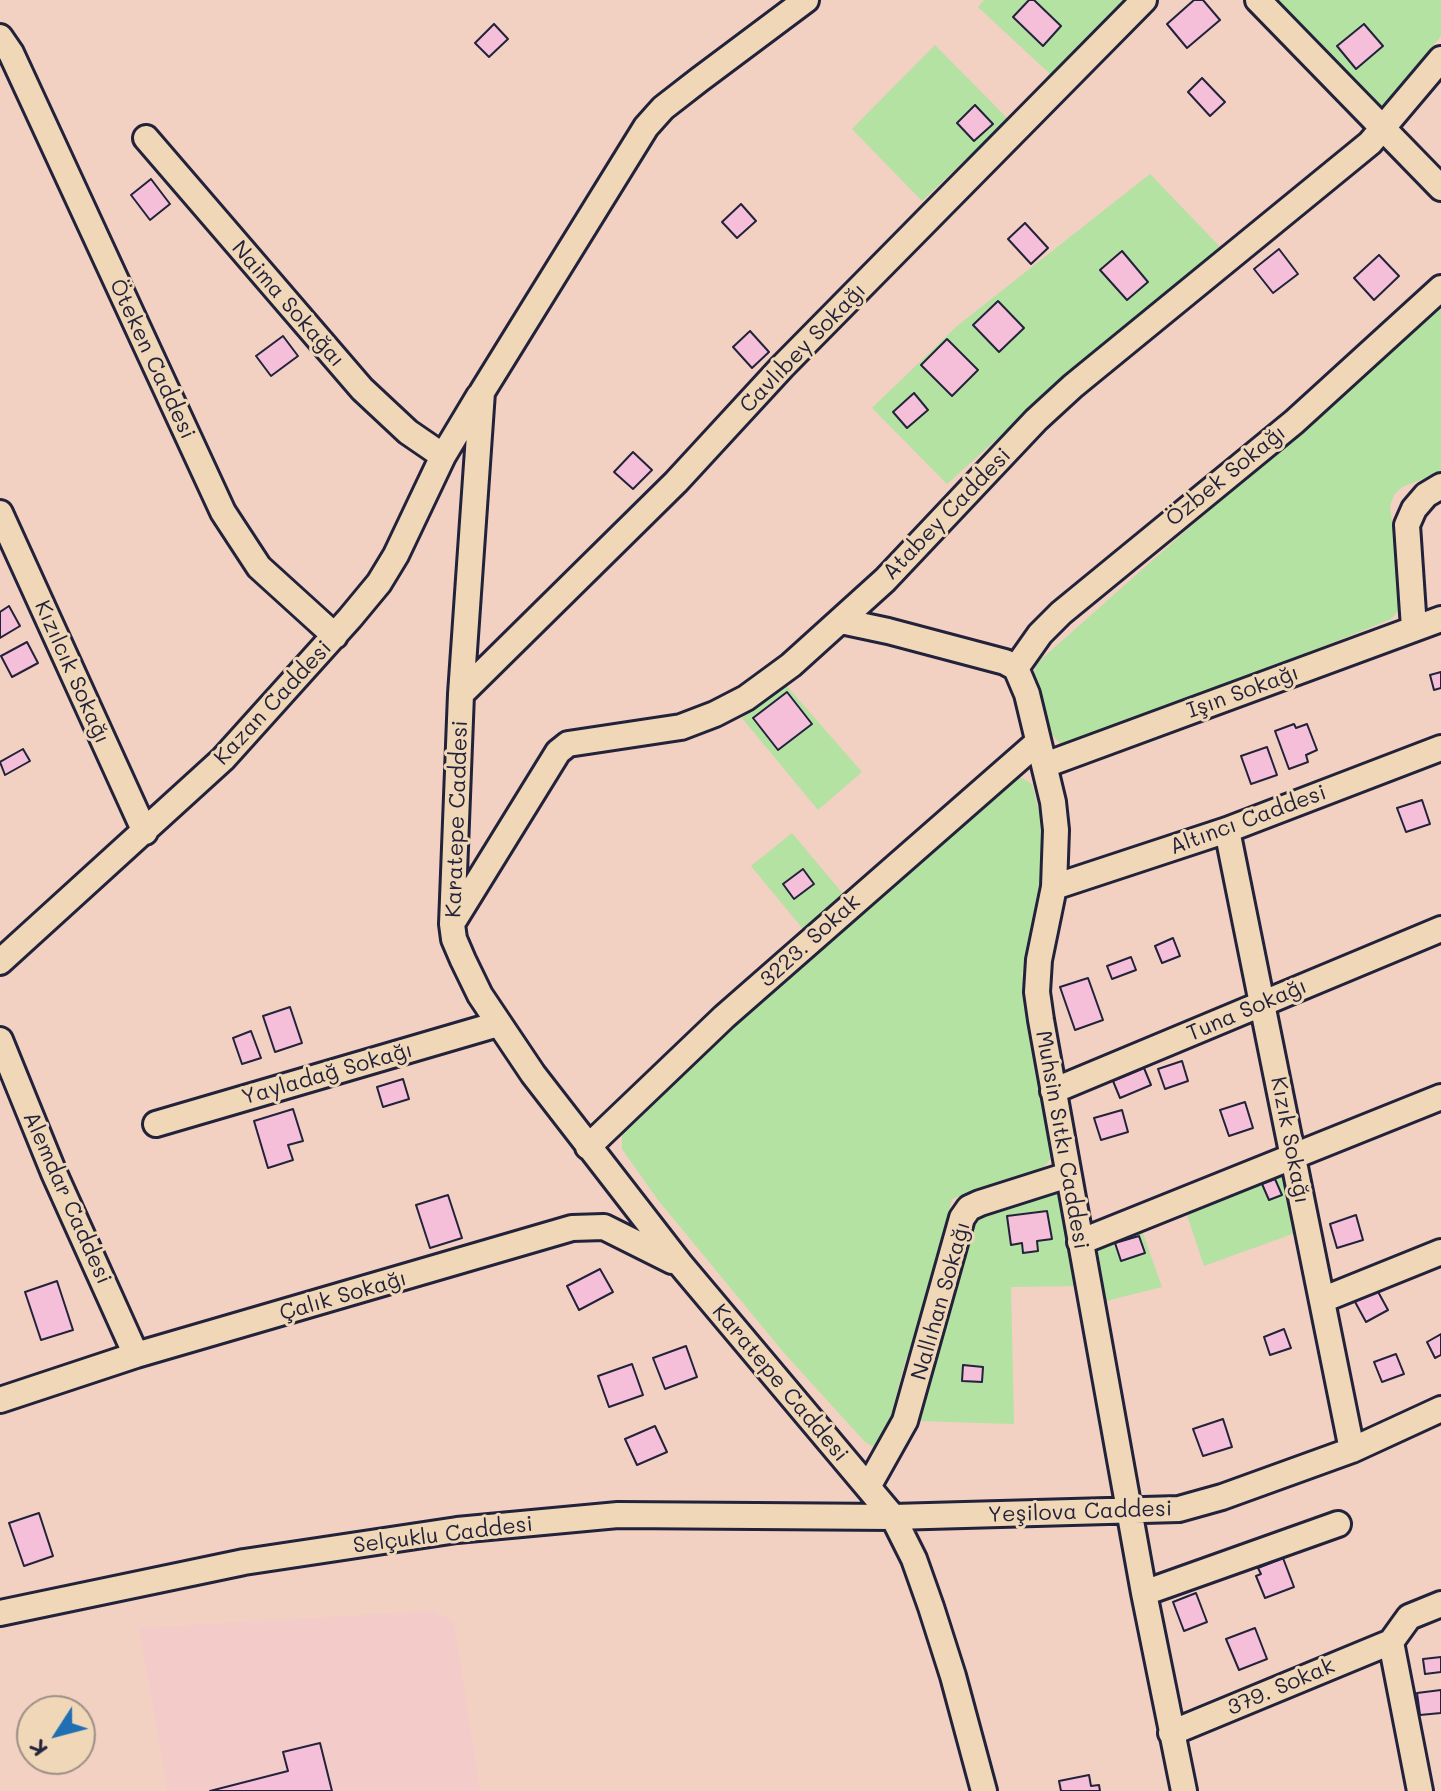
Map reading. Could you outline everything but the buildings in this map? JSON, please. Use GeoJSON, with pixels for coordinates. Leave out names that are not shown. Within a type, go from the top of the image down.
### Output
{"type":"FeatureCollection","features":[{"type":"Feature","properties":{"kind":"street","name":"Karatepe Caddesi"},"geometry":{"type":"LineString","coordinates":[[806,0],[663,108],[646,127],[482,392],[461,694],[452,924],[454,939],[463,960],[498,1024],[588,1147],[681,1265],[893,1517],[914,1559],[931,1607],[984,1791]]}},
{"type":"Feature","properties":{"kind":"street","name":"Cavlıbey Sokağı"},"geometry":{"type":"LineString","coordinates":[[461,694],[676,482],[782,367],[1144,0]]}},
{"type":"Feature","properties":{"kind":"street"},"geometry":{"type":"LineString","coordinates":[[1258,0],[1441,188]]}},
{"type":"Feature","properties":{"kind":"street","name":"Öteken Caddesi"},"geometry":{"type":"LineString","coordinates":[[6,45],[223,512],[259,567],[335,636]]}},
{"type":"Feature","properties":{"kind":"street","name":"Atabey Caddesi"},"geometry":{"type":"LineString","coordinates":[[452,924],[558,752],[568,744],[681,727],[715,714],[770,681],[841,621],[951,513],[1036,420],[1073,386],[1354,157],[1441,59]]}},
{"type":"Feature","properties":{"kind":"street","name":"Naima Sokağaı"},"geometry":{"type":"LineString","coordinates":[[146,138],[362,389],[408,432],[443,456]]}},
{"type":"Feature","properties":{"kind":"street","name":"Özbek Sokağı"},"geometry":{"type":"LineString","coordinates":[[1016,668],[1040,634],[1061,613],[1294,422],[1441,288]]}},
{"type":"Feature","properties":{"kind":"street","name":"Kazan Caddesi"},"geometry":{"type":"LineString","coordinates":[[0,962],[223,759],[335,636],[379,583],[396,555],[443,456],[482,392]]}},
{"type":"Feature","properties":{"kind":"street"},"geometry":{"type":"LineString","coordinates":[[1414,628],[1407,525],[1414,509],[1426,495],[1441,486]]}},
{"type":"Feature","properties":{"kind":"street","name":"Kızılcık Sokağı"},"geometry":{"type":"LineString","coordinates":[[0,513],[145,832]]}},
{"type":"Feature","properties":{"kind":"street","name":"Işın Sokağı"},"geometry":{"type":"LineString","coordinates":[[1042,753],[1441,619]]}},
{"type":"Feature","properties":{"kind":"street"},"geometry":{"type":"LineString","coordinates":[[841,621],[953,648],[1016,668]]}},
{"type":"Feature","properties":{"kind":"street","name":"Muhsin Sıtkı Caddesi"},"geometry":{"type":"LineString","coordinates":[[1016,668],[1027,694],[1042,753],[1056,830],[1054,887],[1039,960],[1037,992],[1129,1512],[1184,1791]]}},
{"type":"Feature","properties":{"kind":"street","name":"Altıncı Caddesi"},"geometry":{"type":"LineString","coordinates":[[1054,887],[1227,830],[1441,749]]}},
{"type":"Feature","properties":{"kind":"street","name":"3223. Sokak"},"geometry":{"type":"LineString","coordinates":[[588,1147],[724,1017],[1042,753]]}},
{"type":"Feature","properties":{"kind":"street","name":"Kızık Sokağı"},"geometry":{"type":"LineString","coordinates":[[1227,830],[1352,1450]]}},
{"type":"Feature","properties":{"kind":"street","name":"Tuna Sokağı"},"geometry":{"type":"LineString","coordinates":[[1053,1091],[1441,929]]}},
{"type":"Feature","properties":{"kind":"street","name":"Yayladağ Sokağı"},"geometry":{"type":"LineString","coordinates":[[156,1124],[498,1024]]}},
{"type":"Feature","properties":{"kind":"street","name":"Alemdar Caddesi"},"geometry":{"type":"LineString","coordinates":[[0,1040],[54,1173],[136,1355]]}},
{"type":"Feature","properties":{"kind":"street"},"geometry":{"type":"LineString","coordinates":[[1080,1242],[1441,1097]]}},
{"type":"Feature","properties":{"kind":"street","name":"Nallıhan Sokağı"},"geometry":{"type":"LineString","coordinates":[[868,1487],[905,1421],[962,1218],[969,1208],[980,1203],[1068,1175]]}},
{"type":"Feature","properties":{"kind":"street","name":"Çalık Sokağı"},"geometry":{"type":"LineString","coordinates":[[0,1400],[136,1355],[572,1228],[604,1227],[681,1265]]}},
{"type":"Feature","properties":{"kind":"street"},"geometry":{"type":"LineString","coordinates":[[1322,1300],[1441,1252]]}},
{"type":"Feature","properties":{"kind":"street","name":"Yeşilova Caddesi"},"geometry":{"type":"LineString","coordinates":[[893,1517],[1129,1512],[1198,1505],[1352,1450],[1441,1409]]}},
{"type":"Feature","properties":{"kind":"street","name":"Selçuklu Caddesi"},"geometry":{"type":"LineString","coordinates":[[0,1613],[244,1562],[457,1530],[618,1515],[893,1517]]}},
{"type":"Feature","properties":{"kind":"street"},"geometry":{"type":"LineString","coordinates":[[1144,1593],[1338,1524]]}},
{"type":"Feature","properties":{"kind":"street"},"geometry":{"type":"LineString","coordinates":[[1420,1791],[1391,1642],[1409,1617],[1441,1604]]}},
{"type":"Feature","properties":{"kind":"street","name":"379. Sokak"},"geometry":{"type":"LineString","coordinates":[[1171,1733],[1391,1642]]}},
{"type":"Feature","properties":{"kind":"shaded area"},"geometry":{"type":"Polygon","coordinates":[[[432,1611],[454,1622],[480,1791],[168,1791],[139,1628],[432,1611]]]}},
{"type":"Feature","properties":{"kind":"green space"},"geometry":{"type":"Polygon","coordinates":[[[984,0],[1123,0],[1050,74],[978,7],[984,0]]]}},
{"type":"Feature","properties":{"kind":"green space"},"geometry":{"type":"Polygon","coordinates":[[[1273,0],[1441,0],[1441,36],[1381,108],[1273,0]]]}},
{"type":"Feature","properties":{"kind":"green space"},"geometry":{"type":"Polygon","coordinates":[[[935,45],[1008,119],[922,201],[852,129],[935,45]]]}},
{"type":"Feature","properties":{"kind":"green space"},"geometry":{"type":"Polygon","coordinates":[[[1150,174],[1223,250],[1070,373],[947,484],[872,408],[957,326],[1150,174]]]}},
{"type":"Feature","properties":{"kind":"green space"},"geometry":{"type":"Polygon","coordinates":[[[1441,304],[1441,472],[1402,487],[1394,495],[1390,506],[1403,606],[1391,619],[1169,709],[1061,745],[1051,733],[1036,685],[1034,672],[1037,663],[1441,304]]]}},
{"type":"Feature","properties":{"kind":"green space"},"geometry":{"type":"Polygon","coordinates":[[[784,683],[862,772],[818,810],[742,718],[784,683]]]}},
{"type":"Feature","properties":{"kind":"green space"},"geometry":{"type":"Polygon","coordinates":[[[1018,776],[1032,784],[1047,844],[1042,907],[1022,974],[1052,1157],[1043,1168],[952,1199],[916,1348],[906,1358],[884,1443],[876,1448],[865,1442],[785,1354],[658,1200],[622,1149],[622,1131],[636,1112],[1018,776]]]}},
{"type":"Feature","properties":{"kind":"green space"},"geometry":{"type":"Polygon","coordinates":[[[792,833],[844,895],[803,929],[751,866],[792,833]]]}},
{"type":"Feature","properties":{"kind":"green space"},"geometry":{"type":"Polygon","coordinates":[[[1284,1168],[1295,1233],[1204,1266],[1185,1209],[1284,1168]]]}},
{"type":"Feature","properties":{"kind":"green space"},"geometry":{"type":"Polygon","coordinates":[[[1057,1190],[1076,1286],[1011,1287],[1014,1424],[917,1421],[968,1221],[1057,1190]]]}},
{"type":"Feature","properties":{"kind":"green space"},"geometry":{"type":"Polygon","coordinates":[[[1140,1225],[1162,1287],[1106,1301],[1097,1245],[1140,1225]]]}}]}
